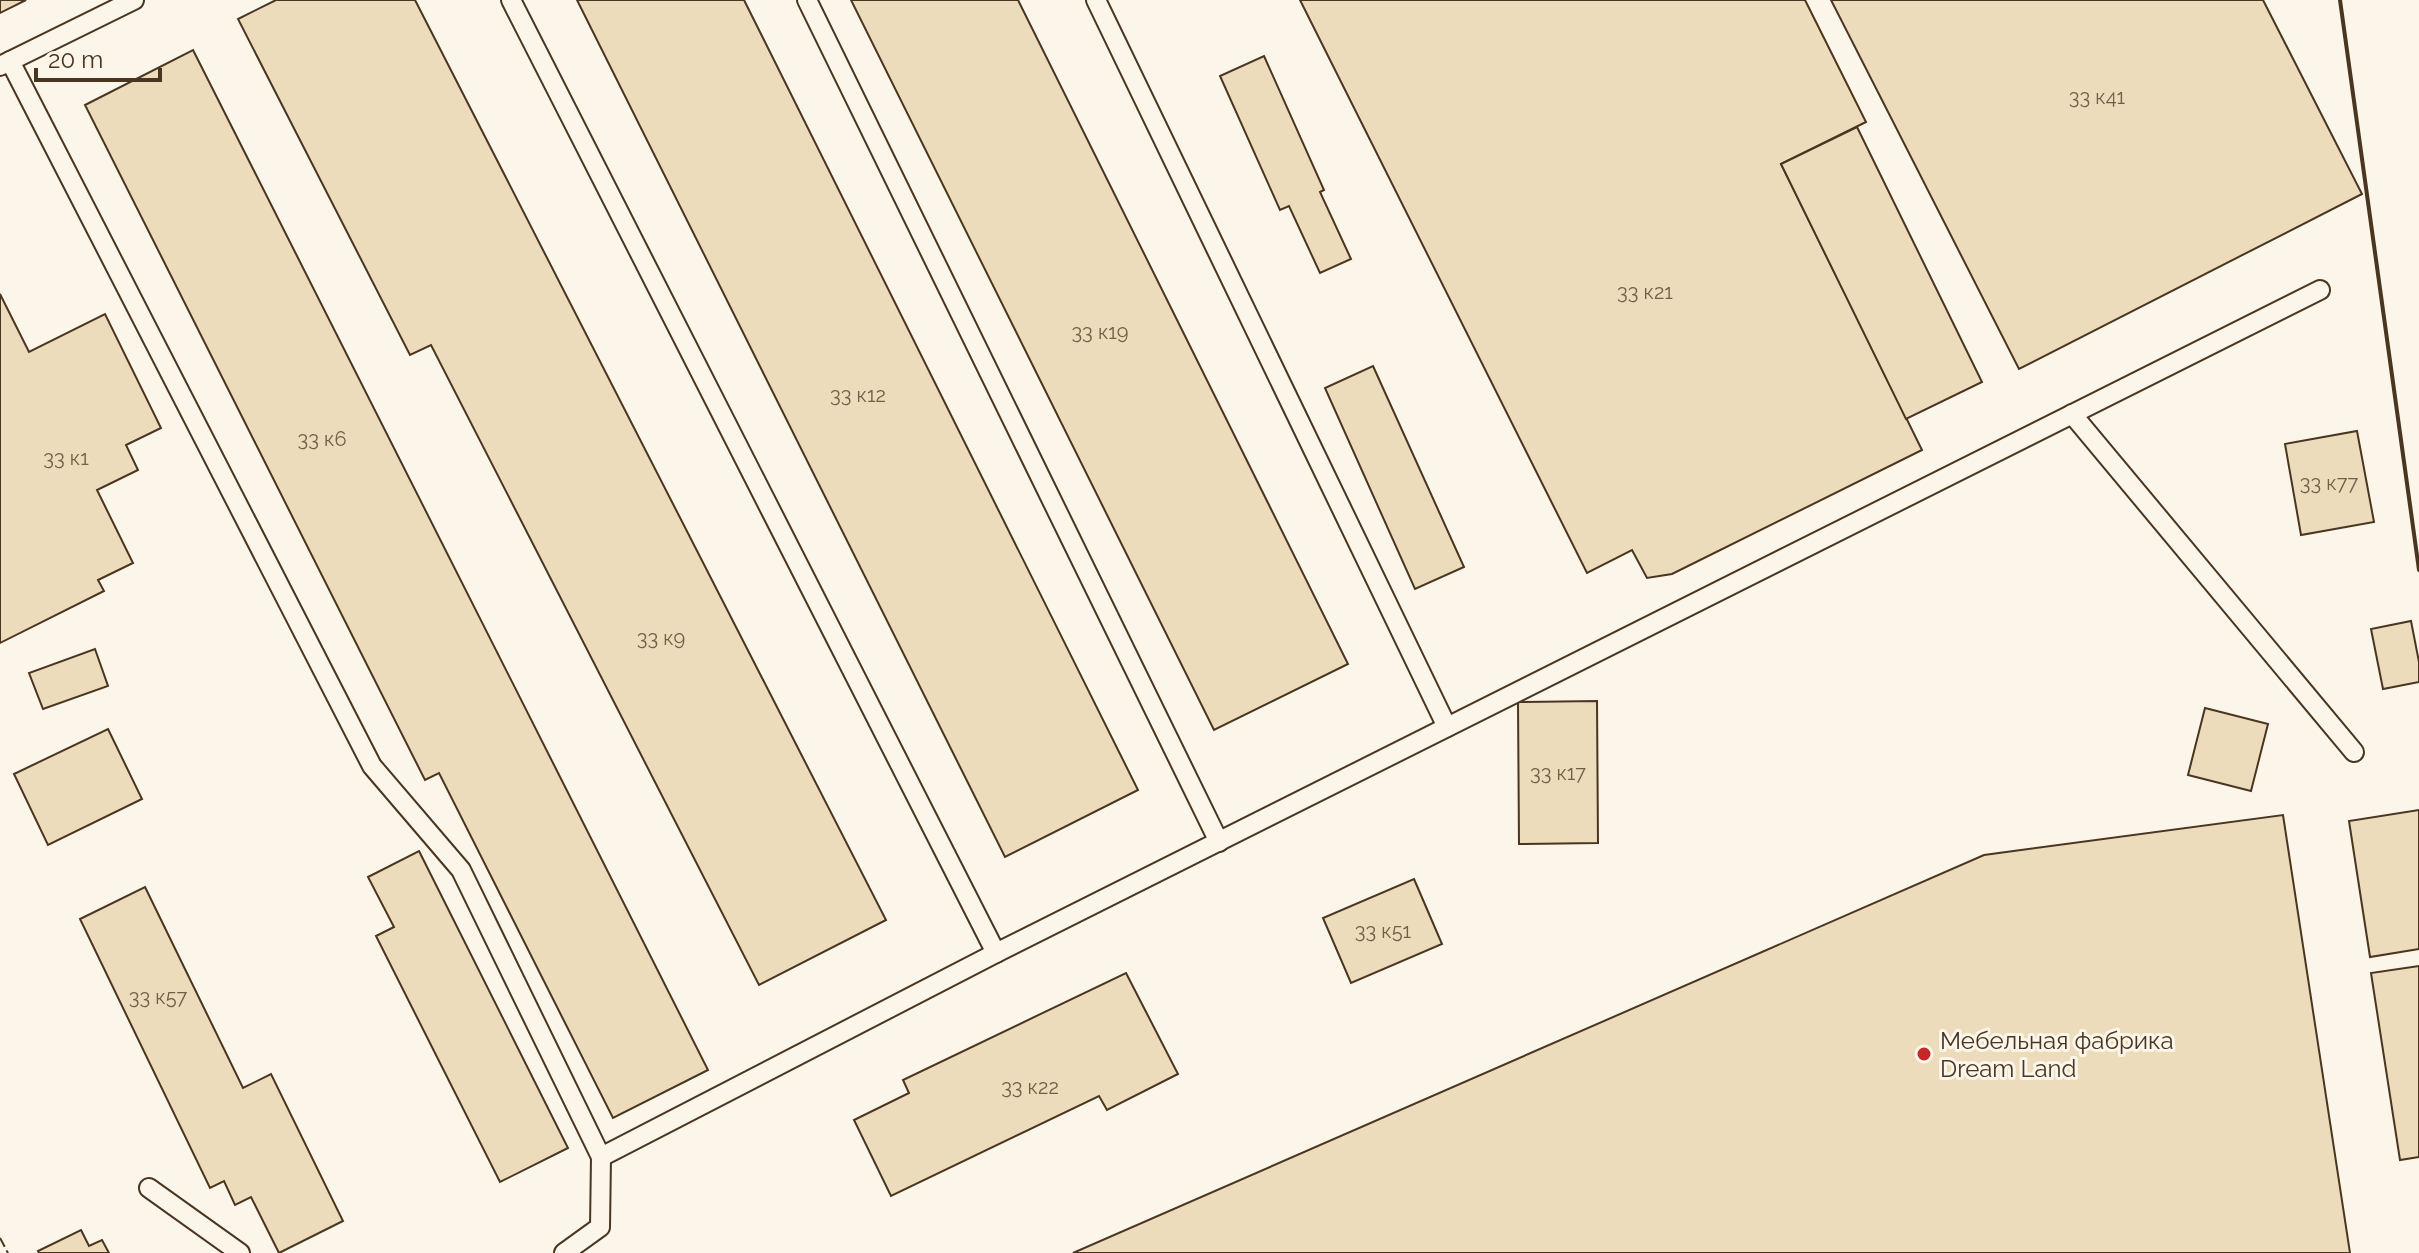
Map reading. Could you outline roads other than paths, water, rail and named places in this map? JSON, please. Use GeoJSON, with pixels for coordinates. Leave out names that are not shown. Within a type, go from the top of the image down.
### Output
{"type":"FeatureCollection","features":[{"type":"Feature","properties":{"kind":"lane"},"geometry":{"type":"LineString","coordinates":[[134,0],[5,64],[372,766],[461,870],[601,1157],[600,1227],[564,1253]]}},
{"type":"Feature","properties":{"kind":"lane"},"geometry":{"type":"LineString","coordinates":[[511,0],[996,953]]}},
{"type":"Feature","properties":{"kind":"lane"},"geometry":{"type":"LineString","coordinates":[[807,0],[1219,842]]}},
{"type":"Feature","properties":{"kind":"lane"},"geometry":{"type":"LineString","coordinates":[[1096,0],[1447,727]]}},
{"type":"Feature","properties":{"kind":"lane"},"geometry":{"type":"LineString","coordinates":[[601,1157],[996,953],[2320,290]]}},
{"type":"Feature","properties":{"kind":"lane"},"geometry":{"type":"LineString","coordinates":[[2072,414],[2354,752]]}},
{"type":"Feature","properties":{"kind":"lane"},"geometry":{"type":"LineString","coordinates":[[149,1188],[240,1253]]}},
{"type":"Feature","properties":{"kind":"place","name":"Мебельная фабрика Dream Land"},"geometry":{"type":"Point","coordinates":[1924,1054]}}]}
